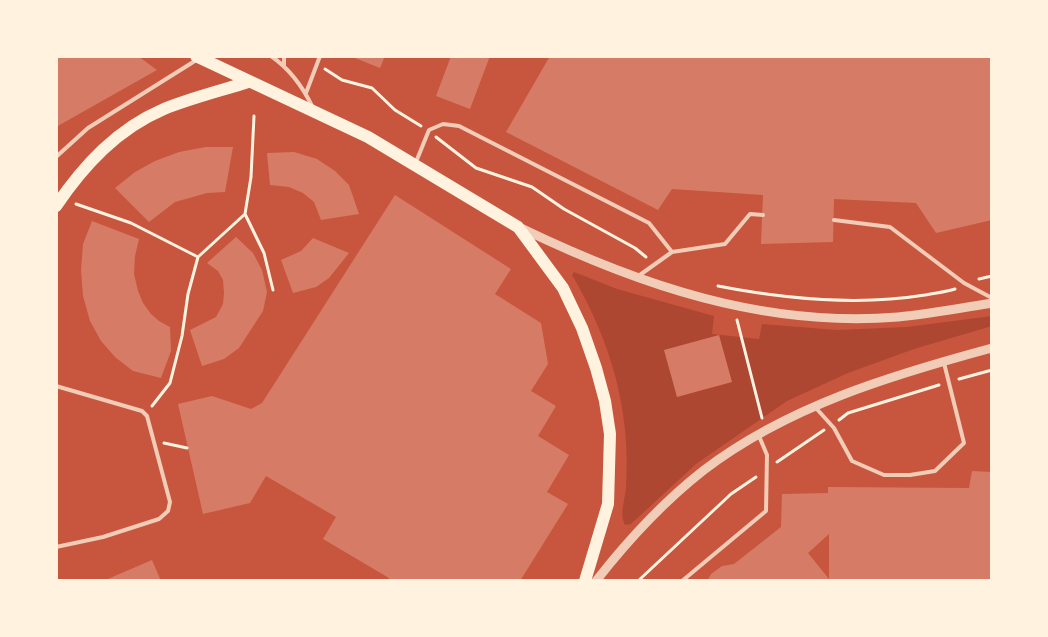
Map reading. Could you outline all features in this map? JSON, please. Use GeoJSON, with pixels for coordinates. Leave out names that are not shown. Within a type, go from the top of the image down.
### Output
{"type":"FeatureCollection","features":[{"type":"Feature","properties":{"kind":"main road"},"geometry":{"type":"LineString","coordinates":[[199,57],[248,82],[368,137],[518,227],[563,288],[582,328],[605,400],[610,434],[608,504],[585,581]]}},
{"type":"Feature","properties":{"kind":"main road"},"geometry":{"type":"LineString","coordinates":[[58,200],[86,165],[130,128],[163,110],[248,82]]}},
{"type":"Feature","properties":{"kind":"street"},"geometry":{"type":"LineString","coordinates":[[518,227],[582,258],[636,278],[734,307],[791,315],[856,318],[898,317],[992,302]]}},
{"type":"Feature","properties":{"kind":"street"},"geometry":{"type":"LineString","coordinates":[[596,581],[648,519],[678,492],[705,470],[762,433],[815,407],[877,381],[992,348]]}},
{"type":"Feature","properties":{"kind":"lane"},"geometry":{"type":"LineString","coordinates":[[271,56],[284,65],[306,94],[315,112]]}},
{"type":"Feature","properties":{"kind":"lane"},"geometry":{"type":"LineString","coordinates":[[284,56],[284,65]]}},
{"type":"Feature","properties":{"kind":"lane"},"geometry":{"type":"LineString","coordinates":[[306,94],[320,56]]}},
{"type":"Feature","properties":{"kind":"lane"},"geometry":{"type":"LineString","coordinates":[[56,157],[88,128],[199,57]]}},
{"type":"Feature","properties":{"kind":"lane"},"geometry":{"type":"LineString","coordinates":[[414,166],[429,130],[443,124],[459,126],[649,223],[672,252]]}},
{"type":"Feature","properties":{"kind":"lane"},"geometry":{"type":"LineString","coordinates":[[636,278],[672,252],[725,244],[750,214],[763,215]]}},
{"type":"Feature","properties":{"kind":"lane"},"geometry":{"type":"LineString","coordinates":[[834,220],[890,228],[964,283],[992,298]]}},
{"type":"Feature","properties":{"kind":"lane"},"geometry":{"type":"LineString","coordinates":[[815,407],[831,425],[852,461],[884,475],[910,475],[935,471],[964,443],[944,361]]}},
{"type":"Feature","properties":{"kind":"lane"},"geometry":{"type":"LineString","coordinates":[[56,386],[145,414],[150,421],[156,441],[170,502],[168,512],[159,519],[103,536],[56,546]]}},
{"type":"Feature","properties":{"kind":"lane"},"geometry":{"type":"LineString","coordinates":[[682,581],[766,511],[767,455],[762,433]]}},
{"type":"Feature","properties":{"kind":"path"},"geometry":{"type":"LineString","coordinates":[[254,116],[251,177],[245,214],[264,253],[273,290]]}},
{"type":"Feature","properties":{"kind":"path"},"geometry":{"type":"LineString","coordinates":[[58,200],[131,223],[198,257]]}},
{"type":"Feature","properties":{"kind":"path"},"geometry":{"type":"LineString","coordinates":[[145,414],[170,383],[182,336],[188,294],[198,257],[245,214]]}},
{"type":"Feature","properties":{"kind":"path"},"geometry":{"type":"LineString","coordinates":[[734,307],[762,433]]}},
{"type":"Feature","properties":{"kind":"path"},"geometry":{"type":"LineString","coordinates":[[638,581],[731,494],[848,413],[992,370]]}},
{"type":"Feature","properties":{"kind":"path"},"geometry":{"type":"LineString","coordinates":[[156,441],[187,448]]}},
{"type":"Feature","properties":{"kind":"shaded area"},"geometry":{"type":"Polygon","coordinates":[[[574,272],[617,289],[714,316],[712,334],[759,339],[762,324],[837,330],[907,327],[992,316],[992,326],[914,349],[848,373],[787,401],[696,464],[631,524],[625,525],[622,512],[627,466],[625,430],[619,390],[600,330],[572,275],[574,272]]]}},
{"type":"Feature","properties":{"kind":"building"},"geometry":{"type":"Polygon","coordinates":[[[56,56],[138,56],[157,70],[56,127],[56,56]]]}},
{"type":"Feature","properties":{"kind":"building"},"geometry":{"type":"Polygon","coordinates":[[[350,56],[385,56],[380,68],[350,56]]]}},
{"type":"Feature","properties":{"kind":"building"},"geometry":{"type":"Polygon","coordinates":[[[451,56],[490,56],[470,109],[436,96],[451,56]]]}},
{"type":"Feature","properties":{"kind":"building"},"geometry":{"type":"Polygon","coordinates":[[[550,56],[992,56],[992,220],[936,233],[916,203],[834,199],[833,242],[761,244],[763,195],[672,189],[658,210],[506,132],[550,56]]]}},
{"type":"Feature","properties":{"kind":"building"},"geometry":{"type":"Polygon","coordinates":[[[206,147],[233,147],[225,192],[207,193],[175,202],[149,222],[115,188],[135,172],[155,161],[179,152],[206,147]]]}},
{"type":"Feature","properties":{"kind":"building"},"geometry":{"type":"Polygon","coordinates":[[[294,152],[317,159],[335,171],[349,185],[359,214],[321,220],[314,202],[303,193],[289,187],[270,185],[267,153],[294,152]]]}},
{"type":"Feature","properties":{"kind":"building"},"geometry":{"type":"Polygon","coordinates":[[[395,195],[511,269],[495,294],[541,323],[548,364],[531,391],[556,406],[538,436],[569,455],[547,492],[568,504],[520,581],[388,581],[389,578],[323,539],[336,517],[266,476],[250,503],[203,514],[178,404],[212,396],[251,409],[262,403],[395,195]]]}},
{"type":"Feature","properties":{"kind":"building"},"geometry":{"type":"Polygon","coordinates":[[[92,221],[139,239],[135,256],[134,274],[138,291],[143,303],[151,314],[170,327],[171,351],[161,378],[133,371],[115,357],[101,341],[90,321],[83,296],[81,270],[83,244],[92,221]]]}},
{"type":"Feature","properties":{"kind":"building"},"geometry":{"type":"Polygon","coordinates":[[[236,237],[253,253],[262,270],[267,292],[263,311],[239,348],[224,359],[202,366],[190,330],[216,317],[223,304],[224,293],[223,280],[218,271],[207,263],[236,237]]]}},
{"type":"Feature","properties":{"kind":"building"},"geometry":{"type":"Polygon","coordinates":[[[313,238],[349,253],[329,278],[316,287],[293,293],[281,260],[301,251],[313,238]]]}},
{"type":"Feature","properties":{"kind":"building"},"geometry":{"type":"Polygon","coordinates":[[[719,335],[732,382],[677,397],[664,350],[719,335]]]}},
{"type":"Feature","properties":{"kind":"building"},"geometry":{"type":"Polygon","coordinates":[[[972,471],[992,472],[991,581],[829,581],[829,579],[827,581],[707,581],[711,574],[722,566],[734,564],[781,527],[782,494],[828,493],[828,487],[969,488],[972,471]],[[829,534],[808,553],[829,579],[829,534]]]}},
{"type":"Feature","properties":{"kind":"building"},"geometry":{"type":"Polygon","coordinates":[[[152,560],[161,581],[103,581],[152,560]]]}}]}
